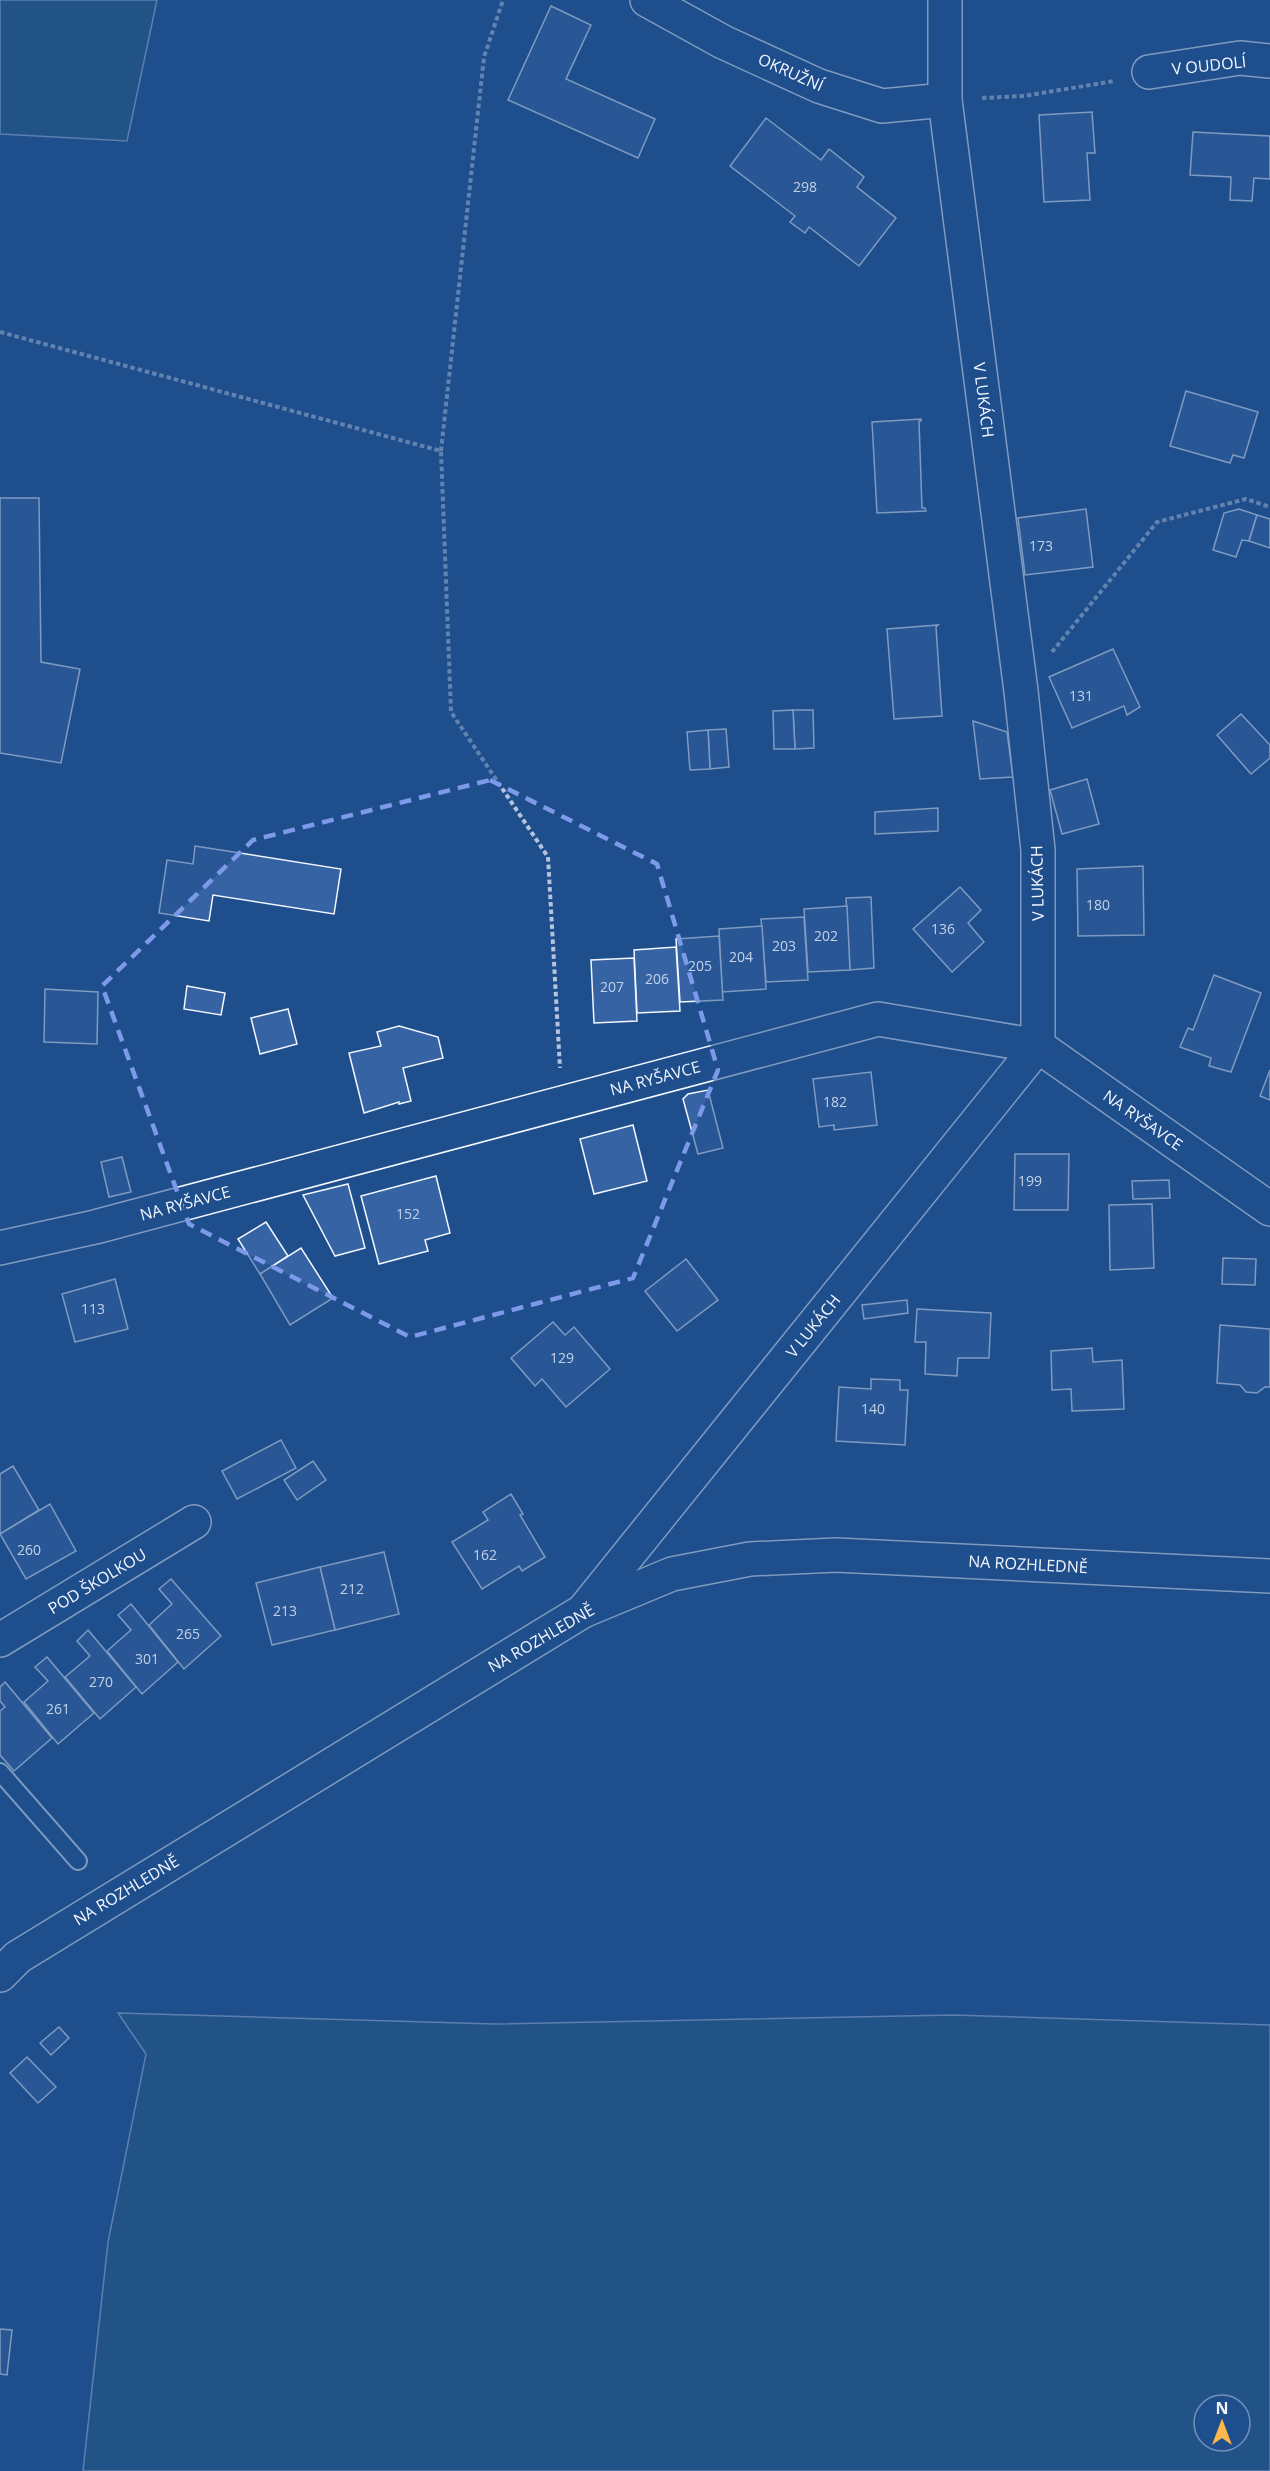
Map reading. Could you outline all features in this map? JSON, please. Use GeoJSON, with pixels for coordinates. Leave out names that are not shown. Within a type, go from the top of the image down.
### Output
{"type":"FeatureCollection","features":[{"type":"Feature","properties":{"kind":"street","name":"OKRUŽNÍ"},"geometry":{"type":"LineString","coordinates":[[647,0],[723,42],[819,86],[882,106],[945,100]]}},
{"type":"Feature","properties":{"kind":"street","name":"V LUKÁCH"},"geometry":{"type":"LineString","coordinates":[[583,1611],[1038,1046],[1038,850],[1021,691],[945,100],[945,0]]}},
{"type":"Feature","properties":{"kind":"street","name":"V OUDOLÍ"},"geometry":{"type":"LineString","coordinates":[[1149,72],[1240,58],[1270,61]]}},
{"type":"Feature","properties":{"kind":"street","name":"NA RYŠAVCE"},"geometry":{"type":"LineString","coordinates":[[0,1248],[95,1227],[878,1019],[1038,1046],[1270,1209]]}},
{"type":"Feature","properties":{"kind":"street","name":"POD ŠKOLKOU"},"geometry":{"type":"LineString","coordinates":[[0,1640],[194,1522]]}},
{"type":"Feature","properties":{"kind":"street","name":"NA ROZHLEDNĚ"},"geometry":{"type":"LineString","coordinates":[[0,1975],[18,1957],[583,1611],[672,1574],[750,1559],[836,1555],[1270,1576]]}},
{"type":"Feature","properties":{"kind":"lane"},"geometry":{"type":"LineString","coordinates":[[0,1772],[78,1862]]}},
{"type":"Feature","properties":{"kind":"path"},"geometry":{"type":"LineString","coordinates":[[503,0],[484,57],[441,451],[451,712],[548,857],[562,1103]]}},
{"type":"Feature","properties":{"kind":"path"},"geometry":{"type":"LineString","coordinates":[[945,100],[1024,96],[1100,84],[1149,72]]}},
{"type":"Feature","properties":{"kind":"path"},"geometry":{"type":"LineString","coordinates":[[0,332],[441,451]]}},
{"type":"Feature","properties":{"kind":"path"},"geometry":{"type":"LineString","coordinates":[[1021,691],[1157,522],[1246,499],[1270,507]]}},
{"type":"Feature","properties":{"kind":"highlighted area"},"geometry":{"type":"Polygon","coordinates":[[[490,780],[657,864],[718,1070],[633,1278],[410,1337],[189,1224],[102,986],[253,840],[490,780]]]}},
{"type":"Feature","properties":{"kind":"shaded area"},"geometry":{"type":"Polygon","coordinates":[[[0,0],[157,0],[127,141],[0,134],[0,0]]]}},
{"type":"Feature","properties":{"kind":"shaded area"},"geometry":{"type":"Polygon","coordinates":[[[118,2013],[495,2024],[953,2015],[1270,2025],[1270,2471],[83,2471],[108,2242],[146,2054],[118,2013]]]}},
{"type":"Feature","properties":{"kind":"building"},"geometry":{"type":"Polygon","coordinates":[[[551,6],[591,25],[566,79],[655,119],[638,158],[508,100],[551,6]]]}},
{"type":"Feature","properties":{"kind":"building"},"geometry":{"type":"Polygon","coordinates":[[[1092,112],[1095,153],[1087,153],[1090,200],[1044,202],[1039,115],[1092,112]]]}},
{"type":"Feature","properties":{"kind":"building"},"geometry":{"type":"Polygon","coordinates":[[[766,118],[821,160],[829,149],[864,177],[857,187],[896,218],[859,266],[809,227],[805,233],[790,222],[795,216],[730,166],[766,118]]]}},
{"type":"Feature","properties":{"kind":"building"},"geometry":{"type":"Polygon","coordinates":[[[1193,132],[1270,136],[1270,179],[1254,178],[1252,201],[1230,200],[1231,177],[1190,175],[1193,132]]]}},
{"type":"Feature","properties":{"kind":"building"},"geometry":{"type":"Polygon","coordinates":[[[1186,391],[1258,412],[1244,458],[1233,455],[1230,463],[1170,446],[1186,391]]]}},
{"type":"Feature","properties":{"kind":"building"},"geometry":{"type":"Polygon","coordinates":[[[921,419],[919,421],[922,508],[926,511],[877,513],[872,422],[921,419]]]}},
{"type":"Feature","properties":{"kind":"building"},"geometry":{"type":"Polygon","coordinates":[[[0,498],[39,498],[41,662],[80,669],[61,763],[0,753],[0,498]]]}},
{"type":"Feature","properties":{"kind":"building"},"geometry":{"type":"Polygon","coordinates":[[[1086,509],[1093,567],[1025,575],[1018,518],[1086,509]]]}},
{"type":"Feature","properties":{"kind":"building"},"geometry":{"type":"Polygon","coordinates":[[[1239,509],[1257,515],[1249,541],[1242,540],[1236,557],[1213,550],[1224,513],[1239,509]]]}},
{"type":"Feature","properties":{"kind":"building"},"geometry":{"type":"Polygon","coordinates":[[[1257,515],[1270,519],[1270,548],[1249,541],[1257,515]]]}},
{"type":"Feature","properties":{"kind":"building"},"geometry":{"type":"Polygon","coordinates":[[[938,625],[936,627],[942,716],[894,719],[887,629],[938,625]]]}},
{"type":"Feature","properties":{"kind":"building"},"geometry":{"type":"Polygon","coordinates":[[[1113,649],[1140,707],[1127,715],[1124,706],[1072,728],[1049,677],[1113,649]]]}},
{"type":"Feature","properties":{"kind":"building"},"geometry":{"type":"Polygon","coordinates":[[[793,710],[813,710],[814,748],[795,749],[793,710]]]}},
{"type":"Feature","properties":{"kind":"building"},"geometry":{"type":"Polygon","coordinates":[[[793,710],[795,749],[774,749],[773,711],[793,710]]]}},
{"type":"Feature","properties":{"kind":"building"},"geometry":{"type":"Polygon","coordinates":[[[1241,714],[1270,745],[1270,758],[1251,774],[1217,735],[1241,714]]]}},
{"type":"Feature","properties":{"kind":"building"},"geometry":{"type":"Polygon","coordinates":[[[973,721],[1007,732],[1013,777],[980,779],[973,721]]]}},
{"type":"Feature","properties":{"kind":"building"},"geometry":{"type":"Polygon","coordinates":[[[726,729],[729,767],[710,769],[708,730],[726,729]]]}},
{"type":"Feature","properties":{"kind":"building"},"geometry":{"type":"Polygon","coordinates":[[[708,730],[710,769],[690,770],[687,732],[708,730]]]}},
{"type":"Feature","properties":{"kind":"building"},"geometry":{"type":"Polygon","coordinates":[[[1087,779],[1099,824],[1062,834],[1050,790],[1087,779]]]}},
{"type":"Feature","properties":{"kind":"building"},"geometry":{"type":"Polygon","coordinates":[[[938,808],[938,831],[875,834],[875,812],[938,808]]]}},
{"type":"Feature","properties":{"kind":"building"},"geometry":{"type":"Polygon","coordinates":[[[195,846],[341,869],[334,914],[213,895],[209,921],[159,913],[167,860],[193,864],[195,846]]]}},
{"type":"Feature","properties":{"kind":"building"},"geometry":{"type":"Polygon","coordinates":[[[1143,866],[1144,935],[1078,936],[1077,869],[1143,866]]]}},
{"type":"Feature","properties":{"kind":"building"},"geometry":{"type":"Polygon","coordinates":[[[960,887],[981,910],[968,923],[984,942],[952,972],[913,929],[960,887]]]}},
{"type":"Feature","properties":{"kind":"building"},"geometry":{"type":"Polygon","coordinates":[[[871,897],[874,968],[850,970],[846,898],[871,897]]]}},
{"type":"Feature","properties":{"kind":"building"},"geometry":{"type":"Polygon","coordinates":[[[847,906],[850,970],[808,972],[804,909],[847,906]]]}},
{"type":"Feature","properties":{"kind":"building"},"geometry":{"type":"Polygon","coordinates":[[[804,917],[808,980],[766,982],[761,919],[804,917]]]}},
{"type":"Feature","properties":{"kind":"building"},"geometry":{"type":"Polygon","coordinates":[[[762,926],[766,989],[722,992],[719,929],[762,926]]]}},
{"type":"Feature","properties":{"kind":"building"},"geometry":{"type":"Polygon","coordinates":[[[719,936],[723,1000],[680,1002],[676,939],[719,936]]]}},
{"type":"Feature","properties":{"kind":"building"},"geometry":{"type":"Polygon","coordinates":[[[676,947],[680,1011],[637,1013],[634,950],[676,947]]]}},
{"type":"Feature","properties":{"kind":"building"},"geometry":{"type":"Polygon","coordinates":[[[634,958],[637,1021],[594,1023],[591,960],[634,958]]]}},
{"type":"Feature","properties":{"kind":"building"},"geometry":{"type":"Polygon","coordinates":[[[1214,975],[1261,993],[1231,1072],[1209,1066],[1211,1058],[1180,1047],[1188,1028],[1193,1030],[1214,975]]]}},
{"type":"Feature","properties":{"kind":"building"},"geometry":{"type":"Polygon","coordinates":[[[187,986],[225,993],[221,1015],[184,1009],[187,986]]]}},
{"type":"Feature","properties":{"kind":"building"},"geometry":{"type":"Polygon","coordinates":[[[45,989],[98,992],[97,1044],[44,1042],[45,989]]]}},
{"type":"Feature","properties":{"kind":"building"},"geometry":{"type":"Polygon","coordinates":[[[288,1009],[297,1044],[260,1054],[251,1018],[288,1009]]]}},
{"type":"Feature","properties":{"kind":"building"},"geometry":{"type":"Polygon","coordinates":[[[399,1026],[438,1037],[443,1058],[403,1068],[411,1101],[399,1104],[399,1102],[364,1113],[349,1053],[381,1046],[377,1032],[399,1026]]]}},
{"type":"Feature","properties":{"kind":"building"},"geometry":{"type":"Polygon","coordinates":[[[1270,1070],[1270,1100],[1260,1096],[1270,1070]]]}},
{"type":"Feature","properties":{"kind":"building"},"geometry":{"type":"Polygon","coordinates":[[[871,1072],[877,1125],[834,1130],[834,1125],[819,1127],[813,1079],[871,1072]]]}},
{"type":"Feature","properties":{"kind":"building"},"geometry":{"type":"Polygon","coordinates":[[[708,1090],[723,1148],[698,1154],[683,1099],[688,1094],[708,1090]]]}},
{"type":"Feature","properties":{"kind":"building"},"geometry":{"type":"Polygon","coordinates":[[[633,1125],[647,1181],[594,1194],[580,1139],[633,1125]]]}},
{"type":"Feature","properties":{"kind":"building"},"geometry":{"type":"Polygon","coordinates":[[[1015,1154],[1069,1154],[1068,1210],[1014,1210],[1015,1154]]]}},
{"type":"Feature","properties":{"kind":"building"},"geometry":{"type":"Polygon","coordinates":[[[122,1157],[131,1192],[109,1197],[101,1162],[122,1157]]]}},
{"type":"Feature","properties":{"kind":"building"},"geometry":{"type":"Polygon","coordinates":[[[436,1176],[450,1233],[425,1240],[428,1251],[379,1264],[361,1196],[436,1176]]]}},
{"type":"Feature","properties":{"kind":"building"},"geometry":{"type":"Polygon","coordinates":[[[1169,1180],[1170,1198],[1133,1199],[1132,1181],[1169,1180]]]}},
{"type":"Feature","properties":{"kind":"building"},"geometry":{"type":"Polygon","coordinates":[[[348,1184],[365,1248],[335,1256],[303,1195],[348,1184]]]}},
{"type":"Feature","properties":{"kind":"building"},"geometry":{"type":"Polygon","coordinates":[[[1152,1204],[1154,1268],[1110,1270],[1109,1205],[1152,1204]]]}},
{"type":"Feature","properties":{"kind":"building"},"geometry":{"type":"Polygon","coordinates":[[[266,1222],[288,1256],[260,1274],[238,1239],[266,1222]]]}},
{"type":"Feature","properties":{"kind":"building"},"geometry":{"type":"Polygon","coordinates":[[[301,1248],[333,1298],[290,1325],[260,1274],[301,1248]]]}},
{"type":"Feature","properties":{"kind":"building"},"geometry":{"type":"Polygon","coordinates":[[[1223,1258],[1256,1259],[1255,1285],[1222,1284],[1223,1258]]]}},
{"type":"Feature","properties":{"kind":"building"},"geometry":{"type":"Polygon","coordinates":[[[686,1259],[718,1300],[677,1331],[645,1291],[686,1259]]]}},
{"type":"Feature","properties":{"kind":"building"},"geometry":{"type":"Polygon","coordinates":[[[115,1279],[128,1329],[75,1342],[62,1294],[115,1279]]]}},
{"type":"Feature","properties":{"kind":"building"},"geometry":{"type":"Polygon","coordinates":[[[907,1300],[908,1313],[864,1319],[862,1305],[907,1300]]]}},
{"type":"Feature","properties":{"kind":"building"},"geometry":{"type":"Polygon","coordinates":[[[917,1309],[991,1313],[989,1358],[958,1358],[957,1376],[925,1374],[926,1342],[915,1342],[917,1309]]]}},
{"type":"Feature","properties":{"kind":"building"},"geometry":{"type":"Polygon","coordinates":[[[553,1322],[565,1335],[574,1327],[610,1369],[566,1407],[542,1379],[535,1386],[511,1358],[553,1322]]]}},
{"type":"Feature","properties":{"kind":"building"},"geometry":{"type":"Polygon","coordinates":[[[1220,1325],[1270,1329],[1270,1387],[1265,1387],[1257,1393],[1246,1392],[1240,1385],[1217,1383],[1220,1325]]]}},
{"type":"Feature","properties":{"kind":"building"},"geometry":{"type":"Polygon","coordinates":[[[1092,1348],[1093,1362],[1122,1360],[1124,1409],[1072,1411],[1071,1389],[1052,1390],[1051,1351],[1092,1348]]]}},
{"type":"Feature","properties":{"kind":"building"},"geometry":{"type":"Polygon","coordinates":[[[871,1379],[900,1380],[900,1390],[908,1390],[905,1445],[836,1441],[839,1387],[871,1389],[871,1379]]]}},
{"type":"Feature","properties":{"kind":"building"},"geometry":{"type":"Polygon","coordinates":[[[281,1440],[296,1468],[237,1499],[222,1471],[281,1440]]]}},
{"type":"Feature","properties":{"kind":"building"},"geometry":{"type":"Polygon","coordinates":[[[313,1461],[326,1480],[297,1500],[284,1480],[313,1461]]]}},
{"type":"Feature","properties":{"kind":"building"},"geometry":{"type":"Polygon","coordinates":[[[13,1466],[39,1510],[0,1534],[0,1474],[13,1466]]]}},
{"type":"Feature","properties":{"kind":"building"},"geometry":{"type":"Polygon","coordinates":[[[511,1494],[523,1514],[520,1515],[545,1557],[522,1571],[519,1566],[482,1589],[452,1542],[488,1520],[483,1512],[511,1494]]]}},
{"type":"Feature","properties":{"kind":"building"},"geometry":{"type":"Polygon","coordinates":[[[50,1504],[76,1551],[26,1579],[0,1534],[50,1504]]]}},
{"type":"Feature","properties":{"kind":"building"},"geometry":{"type":"Polygon","coordinates":[[[384,1552],[399,1614],[335,1630],[320,1567],[384,1552]]]}},
{"type":"Feature","properties":{"kind":"building"},"geometry":{"type":"Polygon","coordinates":[[[320,1567],[335,1630],[272,1645],[256,1583],[320,1567]]]}},
{"type":"Feature","properties":{"kind":"building"},"geometry":{"type":"Polygon","coordinates":[[[171,1579],[221,1636],[184,1669],[149,1625],[172,1604],[159,1589],[171,1579]]]}},
{"type":"Feature","properties":{"kind":"building"},"geometry":{"type":"Polygon","coordinates":[[[131,1604],[178,1662],[142,1694],[107,1651],[131,1630],[118,1615],[131,1604]]]}},
{"type":"Feature","properties":{"kind":"building"},"geometry":{"type":"Polygon","coordinates":[[[88,1630],[136,1687],[100,1719],[65,1677],[90,1656],[77,1641],[88,1630]]]}},
{"type":"Feature","properties":{"kind":"building"},"geometry":{"type":"Polygon","coordinates":[[[47,1657],[94,1713],[58,1744],[24,1702],[48,1681],[35,1667],[47,1657]]]}},
{"type":"Feature","properties":{"kind":"building"},"geometry":{"type":"Polygon","coordinates":[[[5,1682],[52,1738],[14,1771],[0,1755],[0,1711],[5,1707],[0,1701],[0,1687],[5,1682]]]}},
{"type":"Feature","properties":{"kind":"building"},"geometry":{"type":"Polygon","coordinates":[[[59,2027],[69,2038],[51,2055],[40,2043],[59,2027]]]}},
{"type":"Feature","properties":{"kind":"building"},"geometry":{"type":"Polygon","coordinates":[[[27,2057],[56,2087],[38,2103],[10,2073],[27,2057]]]}},
{"type":"Feature","properties":{"kind":"building"},"geometry":{"type":"Polygon","coordinates":[[[0,2329],[12,2330],[7,2375],[0,2374],[0,2329]]]}}]}
